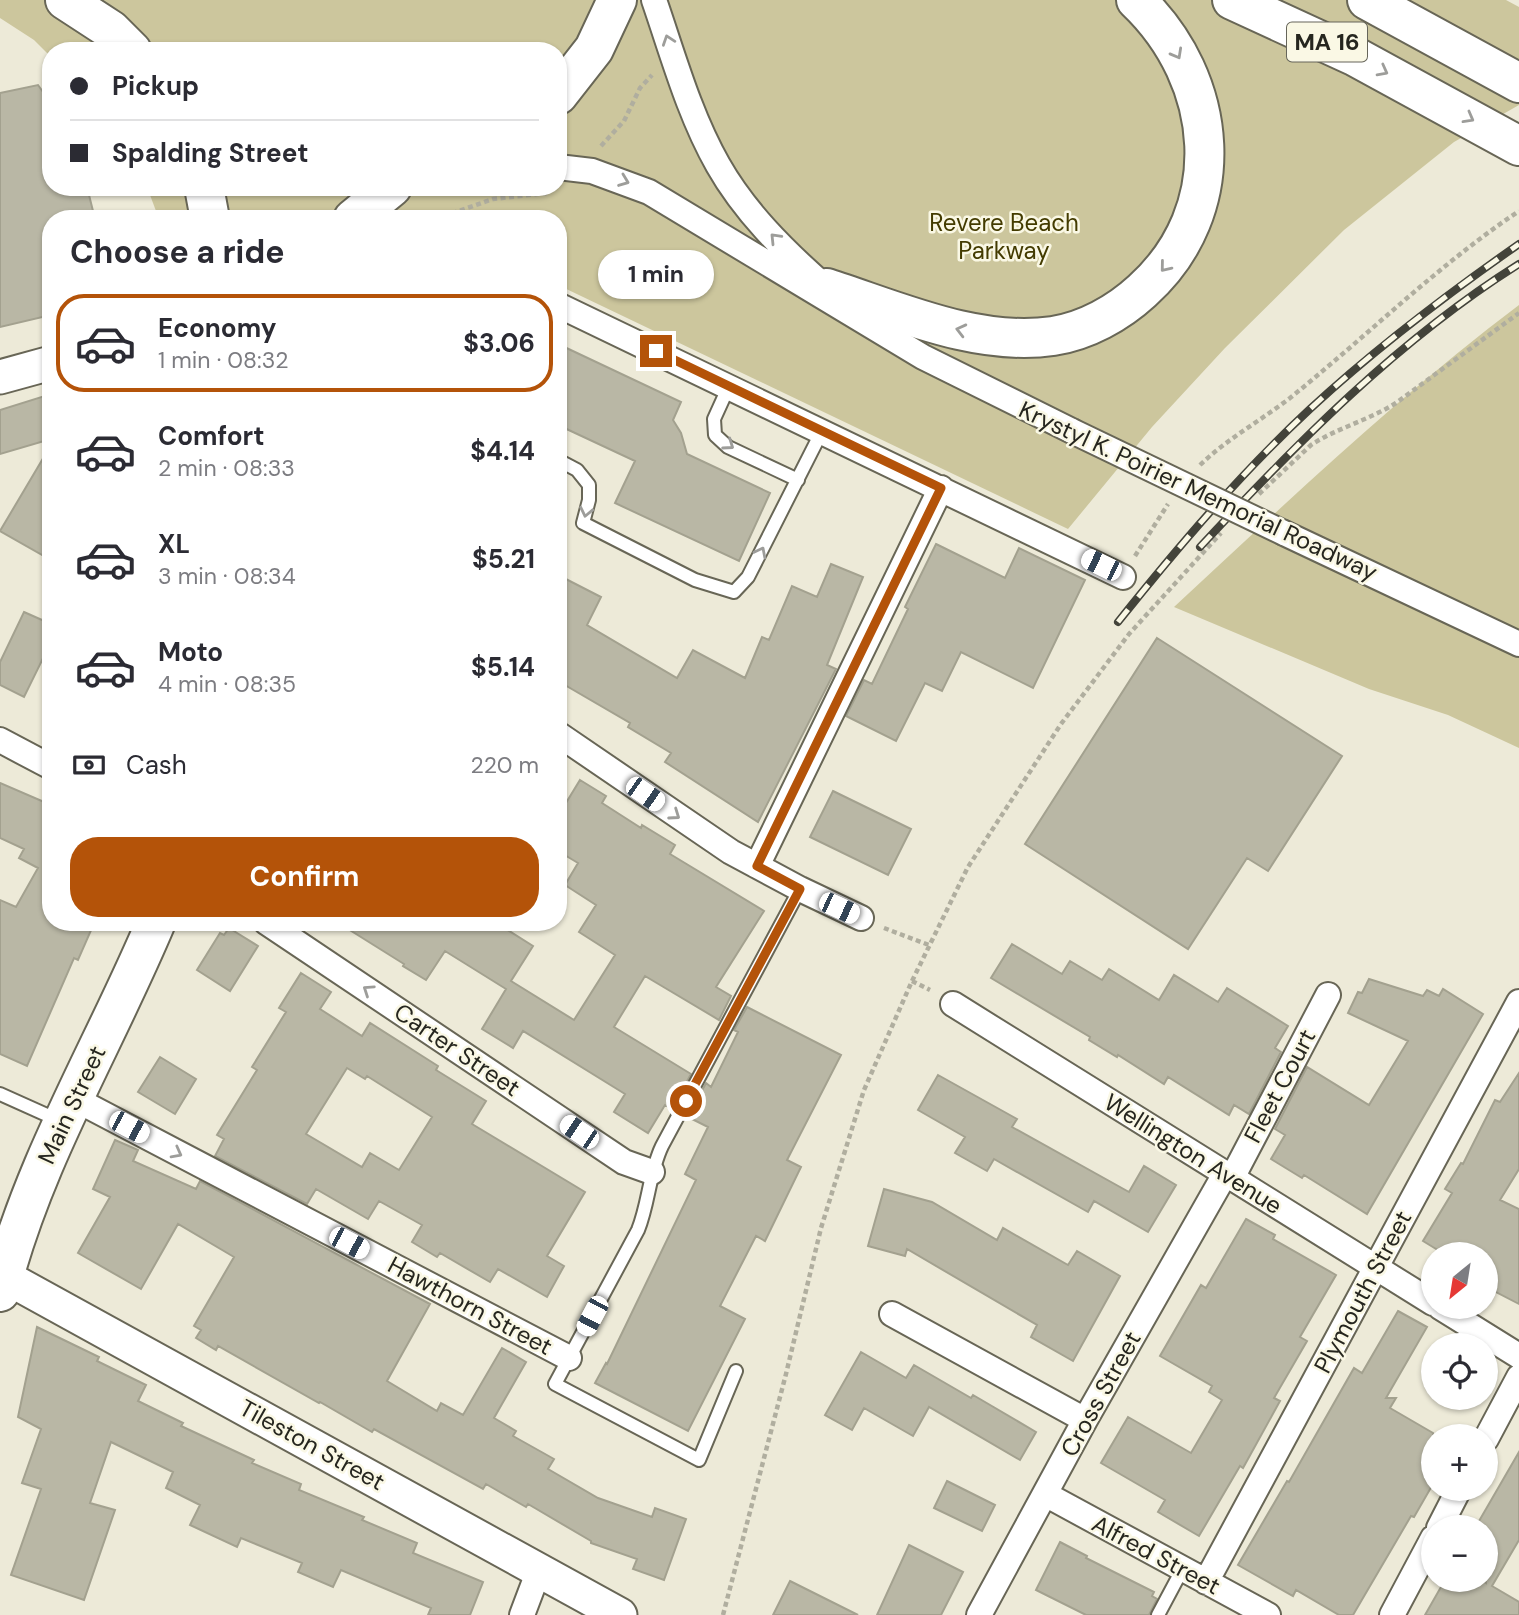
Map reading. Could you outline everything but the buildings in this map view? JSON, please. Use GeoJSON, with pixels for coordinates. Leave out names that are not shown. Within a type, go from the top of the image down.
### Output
{"type":"FeatureCollection","features":[{"type":"Feature","properties":{"kind":"main road"},"geometry":{"type":"LineString","coordinates":[[65,0],[111,30],[124,42]]}},
{"type":"Feature","properties":{"kind":"main road"},"geometry":{"type":"LineString","coordinates":[[113,0],[130,42]]}},
{"type":"Feature","properties":{"kind":"main road"},"geometry":{"type":"LineString","coordinates":[[567,84],[594,49],[617,0]]}},
{"type":"Feature","properties":{"kind":"main road"},"geometry":{"type":"LineString","coordinates":[[827,288],[961,331],[1023,339],[1057,335],[1090,325],[1122,307],[1148,286],[1170,260],[1194,217],[1203,182],[1205,148],[1199,108],[1185,69],[1162,29],[1136,0]]}},
{"type":"Feature","properties":{"kind":"main road","name":"MA 16"},"geometry":{"type":"LineString","coordinates":[[1233,0],[1309,34],[1419,90],[1519,146]]}},
{"type":"Feature","properties":{"kind":"main road","name":"MA 16"},"geometry":{"type":"LineString","coordinates":[[1367,0],[1519,83]]}},
{"type":"Feature","properties":{"kind":"main road"},"geometry":{"type":"LineString","coordinates":[[364,210],[381,196]]}},
{"type":"Feature","properties":{"kind":"main road"},"geometry":{"type":"LineString","coordinates":[[0,377],[42,365]]}},
{"type":"Feature","properties":{"kind":"main road","name":"Main Street"},"geometry":{"type":"LineString","coordinates":[[1,1281],[22,1217],[67,1110],[152,931]]}},
{"type":"Feature","properties":{"kind":"main road","name":"Tileston Street"},"geometry":{"type":"LineString","coordinates":[[1,1281],[620,1615]]}},
{"type":"Feature","properties":{"kind":"street","name":"Krystyl K. Poirier Memorial Roadway"},"geometry":{"type":"LineString","coordinates":[[654,0],[692,110],[717,163],[734,191],[759,221],[827,288],[880,332]]}},
{"type":"Feature","properties":{"kind":"street","name":"Krystyl K. Poirier Memorial Roadway"},"geometry":{"type":"LineString","coordinates":[[567,168],[592,171],[649,192],[949,371],[1519,644]]}},
{"type":"Feature","properties":{"kind":"street"},"geometry":{"type":"LineString","coordinates":[[567,309],[1123,577]]}},
{"type":"Feature","properties":{"kind":"street"},"geometry":{"type":"LineString","coordinates":[[757,866],[941,488]]}},
{"type":"Feature","properties":{"kind":"street"},"geometry":{"type":"LineString","coordinates":[[0,740],[42,762]]}},
{"type":"Feature","properties":{"kind":"street"},"geometry":{"type":"LineString","coordinates":[[567,740],[695,828],[757,866],[861,918]]}},
{"type":"Feature","properties":{"kind":"street","name":"Carter Street"},"geometry":{"type":"LineString","coordinates":[[279,931],[624,1162],[652,1172]]}},
{"type":"Feature","properties":{"kind":"street","name":"Fleet Court"},"geometry":{"type":"LineString","coordinates":[[1228,1176],[1328,995]]}},
{"type":"Feature","properties":{"kind":"street","name":"Plymouth Street"},"geometry":{"type":"LineString","coordinates":[[1206,1582],[1519,1002]]}},
{"type":"Feature","properties":{"kind":"street","name":"Wellington Avenue"},"geometry":{"type":"LineString","coordinates":[[953,1004],[1421,1296]]}},
{"type":"Feature","properties":{"kind":"street","name":"Hawthorn Street"},"geometry":{"type":"LineString","coordinates":[[67,1110],[569,1359]]}},
{"type":"Feature","properties":{"kind":"street","name":"Cross Street"},"geometry":{"type":"LineString","coordinates":[[979,1615],[1085,1420],[1228,1176]]}},
{"type":"Feature","properties":{"kind":"street"},"geometry":{"type":"LineString","coordinates":[[892,1314],[1085,1420]]}},
{"type":"Feature","properties":{"kind":"street"},"geometry":{"type":"LineString","coordinates":[[1461,1320],[1519,1356]]}},
{"type":"Feature","properties":{"kind":"street"},"geometry":{"type":"LineString","coordinates":[[1494,1424],[1519,1377]]}},
{"type":"Feature","properties":{"kind":"street","name":"Alfred Street"},"geometry":{"type":"LineString","coordinates":[[1045,1494],[1268,1615]]}},
{"type":"Feature","properties":{"kind":"street"},"geometry":{"type":"LineString","coordinates":[[1392,1615],[1421,1561]]}},
{"type":"Feature","properties":{"kind":"street"},"geometry":{"type":"LineString","coordinates":[[522,1615],[539,1570]]}},
{"type":"Feature","properties":{"kind":"lane"},"geometry":{"type":"LineString","coordinates":[[729,386],[715,419],[715,435],[728,447],[798,480]]}},
{"type":"Feature","properties":{"kind":"lane"},"geometry":{"type":"LineString","coordinates":[[567,465],[577,470],[589,485],[589,500],[583,523],[695,580],[734,592],[748,578],[822,431]]}},
{"type":"Feature","properties":{"kind":"lane"},"geometry":{"type":"LineString","coordinates":[[736,1371],[699,1460],[555,1384],[638,1230],[646,1208],[652,1172],[662,1146],[800,889]]}},
{"type":"Feature","properties":{"kind":"lane"},"geometry":{"type":"LineString","coordinates":[[0,1094],[67,1110]]}},
{"type":"Feature","properties":{"kind":"lane"},"geometry":{"type":"LineString","coordinates":[[1158,1615],[1182,1570]]}},
{"type":"Feature","properties":{"kind":"path"},"geometry":{"type":"LineString","coordinates":[[600,147],[624,121],[644,82],[656,73]]}},
{"type":"Feature","properties":{"kind":"path"},"geometry":{"type":"LineString","coordinates":[[462,210],[493,199],[518,196]]}},
{"type":"Feature","properties":{"kind":"path"},"geometry":{"type":"LineString","coordinates":[[1196,470],[1216,449],[1288,399],[1483,235],[1519,211]]}},
{"type":"Feature","properties":{"kind":"path"},"geometry":{"type":"LineString","coordinates":[[1250,503],[1311,445],[1377,415],[1396,403],[1519,313]]}},
{"type":"Feature","properties":{"kind":"path"},"geometry":{"type":"LineString","coordinates":[[1123,577],[1174,496]]}},
{"type":"Feature","properties":{"kind":"path"},"geometry":{"type":"LineString","coordinates":[[723,1615],[825,1215],[864,1090],[929,945],[968,867],[1083,693],[1129,634],[1224,530]]}},
{"type":"Feature","properties":{"kind":"path"},"geometry":{"type":"LineString","coordinates":[[861,918],[929,945]]}},
{"type":"Feature","properties":{"kind":"green space","name":"Revere Beach Parkway"},"geometry":{"type":"Polygon","coordinates":[[[0,0],[1506,0],[1519,7],[1519,105],[1454,142],[1344,230],[1225,348],[1152,427],[1068,529],[567,289],[567,210],[156,210],[150,196],[567,196],[567,42],[42,42],[42,48],[0,18],[0,0]]]}},
{"type":"Feature","properties":{"kind":"green space"},"geometry":{"type":"Polygon","coordinates":[[[1519,305],[1519,748],[1448,715],[1369,689],[1174,607],[1300,490],[1429,376],[1519,305]]]}},
{"type":"Feature","properties":{"kind":"railway"},"geometry":{"type":"LineString","coordinates":[[1118,622],[1210,512],[1310,409],[1412,323],[1519,244]]}},
{"type":"Feature","properties":{"kind":"railway"},"geometry":{"type":"LineString","coordinates":[[1200,547],[1350,395],[1432,326],[1519,264]]}},
{"type":"Feature","properties":{"kind":"route"},"geometry":{"type":"LineString","coordinates":[[656,351],[941,488],[757,866],[800,889],[686,1101]]}}]}
